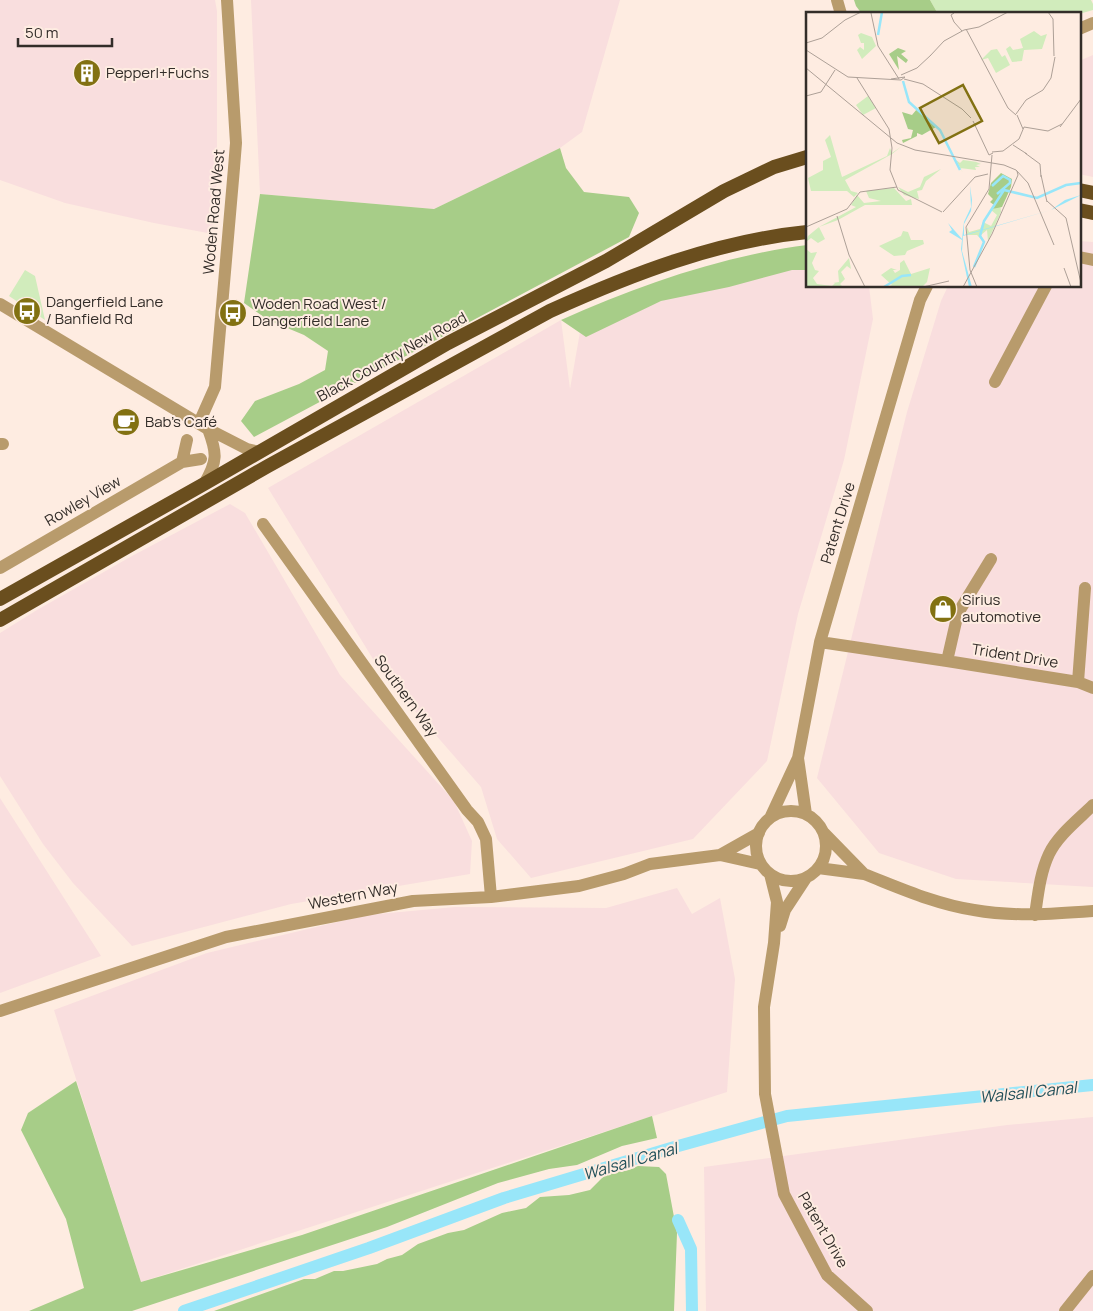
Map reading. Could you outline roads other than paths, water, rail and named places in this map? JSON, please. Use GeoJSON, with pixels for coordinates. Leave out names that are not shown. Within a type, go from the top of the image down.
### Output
{"type":"FeatureCollection","features":[{"type":"Feature","properties":{"kind":"highway","name":"Black Country New Road"},"geometry":{"type":"LineString","coordinates":[[0,599],[448,343],[606,261],[724,191],[774,167],[806,157]]}},
{"type":"Feature","properties":{"kind":"highway"},"geometry":{"type":"LineString","coordinates":[[1080,190],[1093,193]]}},
{"type":"Feature","properties":{"kind":"highway"},"geometry":{"type":"LineString","coordinates":[[1080,210],[1093,213]]}},
{"type":"Feature","properties":{"kind":"highway"},"geometry":{"type":"LineString","coordinates":[[0,620],[268,466],[550,310],[681,259],[726,246],[806,232]]}},
{"type":"Feature","properties":{"kind":"street","name":"Woden Road West"},"geometry":{"type":"LineString","coordinates":[[203,426],[215,387],[236,143],[227,0]]}},
{"type":"Feature","properties":{"kind":"street"},"geometry":{"type":"LineString","coordinates":[[1080,256],[1093,260]]}},
{"type":"Feature","properties":{"kind":"street","name":"Patent Drive"},"geometry":{"type":"LineString","coordinates":[[919,288],[920,300]]}},
{"type":"Feature","properties":{"kind":"street","name":"Patent Drive"},"geometry":{"type":"LineString","coordinates":[[771,816],[798,758],[820,642],[920,300],[926,288]]}},
{"type":"Feature","properties":{"kind":"street"},"geometry":{"type":"LineString","coordinates":[[995,382],[1045,288]]}},
{"type":"Feature","properties":{"kind":"street"},"geometry":{"type":"LineString","coordinates":[[0,304],[203,426],[247,449],[259,452]]}},
{"type":"Feature","properties":{"kind":"street"},"geometry":{"type":"LineString","coordinates":[[203,426],[215,447],[214,467],[204,484]]}},
{"type":"Feature","properties":{"kind":"street"},"geometry":{"type":"LineString","coordinates":[[182,462],[187,440]]}},
{"type":"Feature","properties":{"kind":"street","name":"Rowley View"},"geometry":{"type":"LineString","coordinates":[[0,568],[182,462],[201,459]]}},
{"type":"Feature","properties":{"kind":"street","name":"Southern Way"},"geometry":{"type":"LineString","coordinates":[[263,524],[467,810],[478,822],[486,839],[491,897]]}},
{"type":"Feature","properties":{"kind":"street","name":"Trident Drive"},"geometry":{"type":"LineString","coordinates":[[947,661],[958,613],[991,559]]}},
{"type":"Feature","properties":{"kind":"street","name":"Trident Drive"},"geometry":{"type":"LineString","coordinates":[[1078,682],[1086,588]]}},
{"type":"Feature","properties":{"kind":"street","name":"Trident Drive"},"geometry":{"type":"LineString","coordinates":[[820,642],[1078,682],[1093,688]]}},
{"type":"Feature","properties":{"kind":"street","name":"Patent Drive"},"geometry":{"type":"LineString","coordinates":[[798,758],[806,814]]}},
{"type":"Feature","properties":{"kind":"street"},"geometry":{"type":"LineString","coordinates":[[1035,915],[1042,874],[1050,852],[1062,836],[1093,805]]}},
{"type":"Feature","properties":{"kind":"street"},"geometry":{"type":"LineString","coordinates":[[806,878],[785,881],[770,874],[760,864],[756,850],[756,840],[762,825],[771,816],[782,811],[796,811],[806,814],[817,822],[824,833],[864,874]]}},
{"type":"Feature","properties":{"kind":"street","name":"Western Way"},"geometry":{"type":"LineString","coordinates":[[720,855],[759,833]]}},
{"type":"Feature","properties":{"kind":"street"},"geometry":{"type":"LineString","coordinates":[[774,942],[786,910],[806,878],[818,868],[824,857],[826,842],[824,833]]}},
{"type":"Feature","properties":{"kind":"street","name":"Western Way"},"geometry":{"type":"LineString","coordinates":[[0,1011],[226,937],[414,900],[491,897],[579,886],[624,874],[650,864],[720,855],[760,864]]}},
{"type":"Feature","properties":{"kind":"street"},"geometry":{"type":"LineString","coordinates":[[818,868],[864,874],[920,897],[974,910],[1035,915],[1093,911]]}},
{"type":"Feature","properties":{"kind":"street"},"geometry":{"type":"LineString","coordinates":[[770,874],[777,902],[774,942]]}},
{"type":"Feature","properties":{"kind":"street","name":"Patent Drive"},"geometry":{"type":"LineString","coordinates":[[774,942],[764,1006],[765,1094],[784,1194],[827,1275],[867,1311]]}},
{"type":"Feature","properties":{"kind":"street"},"geometry":{"type":"LineString","coordinates":[[1065,1311],[1093,1276]]}},
{"type":"Feature","properties":{"kind":"waterway","name":"Walsall Canal"},"geometry":{"type":"LineString","coordinates":[[184,1311],[369,1248],[504,1198],[671,1148],[787,1116],[1093,1085]]}},
{"type":"Feature","properties":{"kind":"waterway"},"geometry":{"type":"LineString","coordinates":[[678,1220],[691,1249],[692,1311]]}},
{"type":"Feature","properties":{"kind":"place","name":"Pepperl+Fuchs"},"geometry":{"type":"Point","coordinates":[87,73]}},
{"type":"Feature","properties":{"kind":"place","name":"Dangerfield Lane / Banfield Rd"},"geometry":{"type":"Point","coordinates":[27,311]}},
{"type":"Feature","properties":{"kind":"place","name":"Woden Road West / Dangerfield Lane"},"geometry":{"type":"Point","coordinates":[233,313]}},
{"type":"Feature","properties":{"kind":"place","name":"Bab's Café"},"geometry":{"type":"Point","coordinates":[126,422]}},
{"type":"Feature","properties":{"kind":"place","name":"Sirius automotive"},"geometry":{"type":"Point","coordinates":[943,609]}}]}
